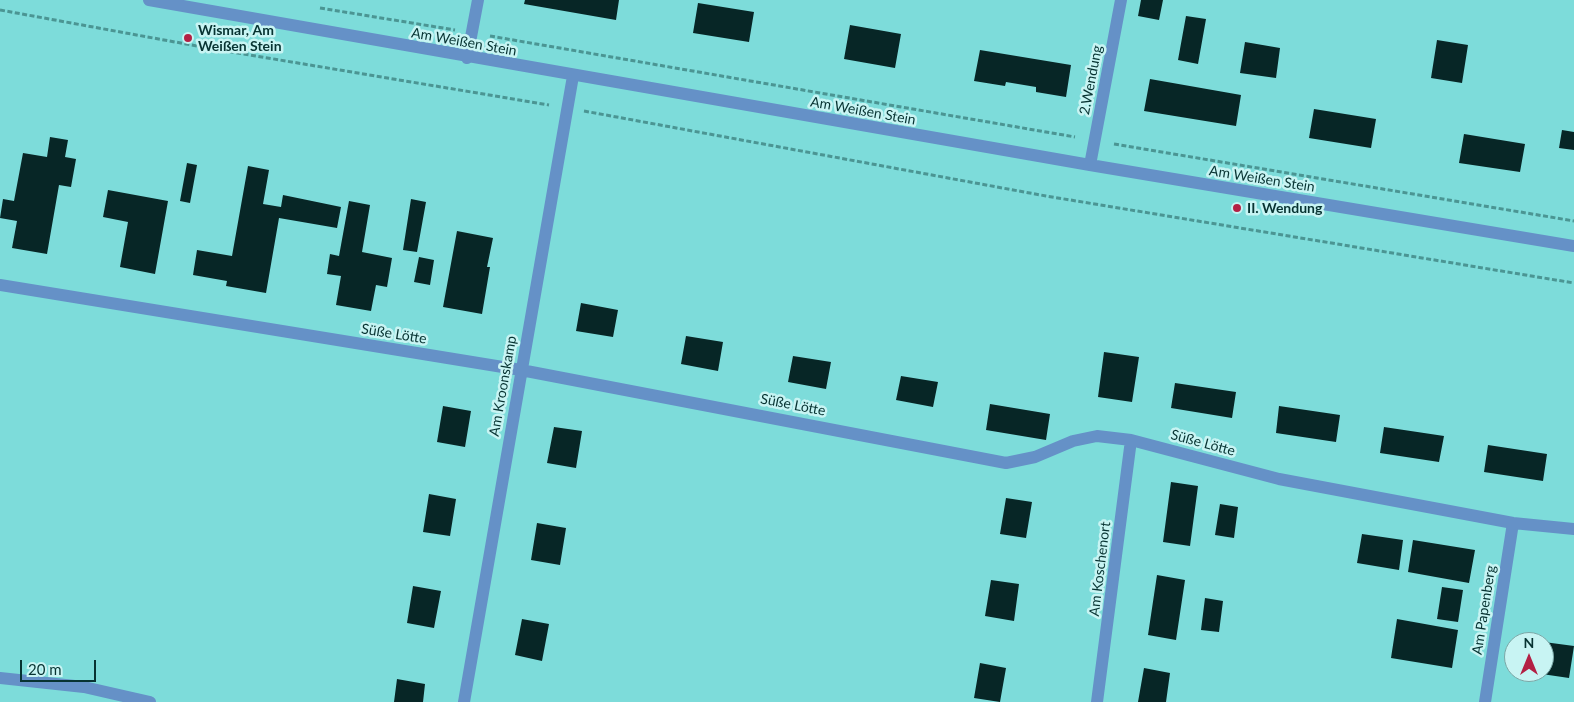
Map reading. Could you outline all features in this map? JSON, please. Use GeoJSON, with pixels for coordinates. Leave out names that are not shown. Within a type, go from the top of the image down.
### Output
{"type":"FeatureCollection","features":[{"type":"Feature","properties":{"kind":"street","name":"Am Weißen Stein"},"geometry":{"type":"LineString","coordinates":[[148,0],[467,58],[1090,166],[1574,246]]}},
{"type":"Feature","properties":{"kind":"street"},"geometry":{"type":"LineString","coordinates":[[467,58],[478,0]]}},
{"type":"Feature","properties":{"kind":"street","name":"2.Wendung"},"geometry":{"type":"LineString","coordinates":[[1090,166],[1121,0]]}},
{"type":"Feature","properties":{"kind":"street","name":"Am Kroonskamp"},"geometry":{"type":"LineString","coordinates":[[464,702],[573,76]]}},
{"type":"Feature","properties":{"kind":"street","name":"Süße Lötte"},"geometry":{"type":"LineString","coordinates":[[0,285],[521,370],[791,420],[1006,463],[1035,457],[1072,441],[1096,436],[1132,440],[1279,479],[1513,523],[1574,529]]}},
{"type":"Feature","properties":{"kind":"street","name":"Am Koschenort"},"geometry":{"type":"LineString","coordinates":[[1097,702],[1132,440]]}},
{"type":"Feature","properties":{"kind":"street","name":"Am Papenberg"},"geometry":{"type":"LineString","coordinates":[[1485,702],[1513,523]]}},
{"type":"Feature","properties":{"kind":"street"},"geometry":{"type":"LineString","coordinates":[[0,678],[84,687],[150,702]]}},
{"type":"Feature","properties":{"kind":"path"},"geometry":{"type":"LineString","coordinates":[[318,8],[1574,221]]}},
{"type":"Feature","properties":{"kind":"path"},"geometry":{"type":"LineString","coordinates":[[0,10],[208,48],[568,108],[1046,196],[1574,283]]}},
{"type":"Feature","properties":{"kind":"building"},"geometry":{"type":"Polygon","coordinates":[[[525,0],[619,0],[616,20],[524,4],[525,0]]]}},
{"type":"Feature","properties":{"kind":"building"},"geometry":{"type":"Polygon","coordinates":[[[1141,0],[1163,0],[1159,20],[1138,16],[1141,0]]]}},
{"type":"Feature","properties":{"kind":"building"},"geometry":{"type":"Polygon","coordinates":[[[698,3],[754,12],[749,42],[693,33],[698,3]]]}},
{"type":"Feature","properties":{"kind":"building"},"geometry":{"type":"Polygon","coordinates":[[[1186,16],[1206,19],[1198,64],[1178,60],[1186,16]]]}},
{"type":"Feature","properties":{"kind":"building"},"geometry":{"type":"Polygon","coordinates":[[[850,25],[901,34],[895,68],[844,59],[850,25]]]}},
{"type":"Feature","properties":{"kind":"building"},"geometry":{"type":"Polygon","coordinates":[[[1437,40],[1468,45],[1462,83],[1431,78],[1437,40]]]}},
{"type":"Feature","properties":{"kind":"building"},"geometry":{"type":"Polygon","coordinates":[[[1245,42],[1280,48],[1276,78],[1240,73],[1245,42]]]}},
{"type":"Feature","properties":{"kind":"building"},"geometry":{"type":"Polygon","coordinates":[[[980,50],[1071,65],[1066,97],[1036,92],[1036,87],[1006,82],[1005,86],[974,81],[980,50]]]}},
{"type":"Feature","properties":{"kind":"building"},"geometry":{"type":"Polygon","coordinates":[[[1150,79],[1241,95],[1236,126],[1144,111],[1150,79]]]}},
{"type":"Feature","properties":{"kind":"building"},"geometry":{"type":"Polygon","coordinates":[[[1314,109],[1376,119],[1371,148],[1309,138],[1314,109]]]}},
{"type":"Feature","properties":{"kind":"building"},"geometry":{"type":"Polygon","coordinates":[[[1562,130],[1574,132],[1574,150],[1559,148],[1562,130]]]}},
{"type":"Feature","properties":{"kind":"building"},"geometry":{"type":"Polygon","coordinates":[[[1464,134],[1525,144],[1520,172],[1459,163],[1464,134]]]}},
{"type":"Feature","properties":{"kind":"building"},"geometry":{"type":"Polygon","coordinates":[[[50,137],[68,140],[65,157],[76,159],[71,187],[59,185],[47,254],[12,248],[17,221],[0,218],[3,199],[14,201],[23,153],[47,157],[50,137]]]}},
{"type":"Feature","properties":{"kind":"building"},"geometry":{"type":"Polygon","coordinates":[[[187,163],[197,165],[190,203],[180,201],[187,163]]]}},
{"type":"Feature","properties":{"kind":"building"},"geometry":{"type":"Polygon","coordinates":[[[248,166],[269,170],[263,204],[281,207],[283,195],[341,207],[337,228],[279,218],[266,293],[226,286],[227,281],[193,275],[197,250],[232,256],[248,166]]]}},
{"type":"Feature","properties":{"kind":"building"},"geometry":{"type":"Polygon","coordinates":[[[108,190],[168,201],[155,274],[120,267],[128,222],[103,217],[108,190]]]}},
{"type":"Feature","properties":{"kind":"building"},"geometry":{"type":"Polygon","coordinates":[[[411,199],[426,202],[417,252],[403,250],[411,199]]]}},
{"type":"Feature","properties":{"kind":"building"},"geometry":{"type":"Polygon","coordinates":[[[349,201],[370,205],[362,252],[392,258],[387,287],[376,285],[371,311],[336,305],[341,276],[327,274],[330,254],[339,256],[349,201]]]}},
{"type":"Feature","properties":{"kind":"building"},"geometry":{"type":"Polygon","coordinates":[[[457,231],[493,238],[487,267],[490,267],[482,314],[443,307],[457,231]]]}},
{"type":"Feature","properties":{"kind":"building"},"geometry":{"type":"Polygon","coordinates":[[[419,257],[434,260],[430,285],[414,282],[419,257]]]}},
{"type":"Feature","properties":{"kind":"building"},"geometry":{"type":"Polygon","coordinates":[[[581,303],[618,310],[613,337],[576,331],[581,303]]]}},
{"type":"Feature","properties":{"kind":"building"},"geometry":{"type":"Polygon","coordinates":[[[686,336],[723,342],[718,371],[681,364],[686,336]]]}},
{"type":"Feature","properties":{"kind":"building"},"geometry":{"type":"Polygon","coordinates":[[[1104,352],[1139,357],[1132,402],[1098,397],[1104,352]]]}},
{"type":"Feature","properties":{"kind":"building"},"geometry":{"type":"Polygon","coordinates":[[[793,356],[831,362],[826,389],[788,382],[793,356]]]}},
{"type":"Feature","properties":{"kind":"building"},"geometry":{"type":"Polygon","coordinates":[[[901,376],[938,382],[933,407],[896,400],[901,376]]]}},
{"type":"Feature","properties":{"kind":"building"},"geometry":{"type":"Polygon","coordinates":[[[1175,383],[1236,392],[1232,418],[1171,408],[1175,383]]]}},
{"type":"Feature","properties":{"kind":"building"},"geometry":{"type":"Polygon","coordinates":[[[990,404],[1050,414],[1046,440],[986,430],[990,404]]]}},
{"type":"Feature","properties":{"kind":"building"},"geometry":{"type":"Polygon","coordinates":[[[443,406],[471,411],[465,447],[437,442],[443,406]]]}},
{"type":"Feature","properties":{"kind":"building"},"geometry":{"type":"Polygon","coordinates":[[[1279,406],[1340,415],[1336,442],[1276,433],[1279,406]]]}},
{"type":"Feature","properties":{"kind":"building"},"geometry":{"type":"Polygon","coordinates":[[[554,427],[582,431],[576,468],[547,463],[554,427]]]}},
{"type":"Feature","properties":{"kind":"building"},"geometry":{"type":"Polygon","coordinates":[[[1384,427],[1444,436],[1439,462],[1380,453],[1384,427]]]}},
{"type":"Feature","properties":{"kind":"building"},"geometry":{"type":"Polygon","coordinates":[[[1488,445],[1547,454],[1543,481],[1484,472],[1488,445]]]}},
{"type":"Feature","properties":{"kind":"building"},"geometry":{"type":"Polygon","coordinates":[[[1171,482],[1198,486],[1190,546],[1163,542],[1171,482]]]}},
{"type":"Feature","properties":{"kind":"building"},"geometry":{"type":"Polygon","coordinates":[[[429,494],[456,499],[450,536],[423,532],[429,494]]]}},
{"type":"Feature","properties":{"kind":"building"},"geometry":{"type":"Polygon","coordinates":[[[1006,498],[1032,502],[1026,538],[1000,534],[1006,498]]]}},
{"type":"Feature","properties":{"kind":"building"},"geometry":{"type":"Polygon","coordinates":[[[1220,504],[1238,507],[1234,538],[1215,535],[1220,504]]]}},
{"type":"Feature","properties":{"kind":"building"},"geometry":{"type":"Polygon","coordinates":[[[537,523],[566,528],[560,565],[531,560],[537,523]]]}},
{"type":"Feature","properties":{"kind":"building"},"geometry":{"type":"Polygon","coordinates":[[[1362,534],[1403,540],[1399,570],[1357,563],[1362,534]]]}},
{"type":"Feature","properties":{"kind":"building"},"geometry":{"type":"Polygon","coordinates":[[[1413,540],[1475,550],[1469,583],[1408,572],[1413,540]]]}},
{"type":"Feature","properties":{"kind":"building"},"geometry":{"type":"Polygon","coordinates":[[[1157,575],[1185,580],[1176,640],[1148,635],[1157,575]]]}},
{"type":"Feature","properties":{"kind":"building"},"geometry":{"type":"Polygon","coordinates":[[[991,580],[1019,584],[1014,621],[985,616],[991,580]]]}},
{"type":"Feature","properties":{"kind":"building"},"geometry":{"type":"Polygon","coordinates":[[[413,586],[441,591],[434,628],[407,623],[413,586]]]}},
{"type":"Feature","properties":{"kind":"building"},"geometry":{"type":"Polygon","coordinates":[[[1442,587],[1463,590],[1458,622],[1437,619],[1442,587]]]}},
{"type":"Feature","properties":{"kind":"building"},"geometry":{"type":"Polygon","coordinates":[[[1205,598],[1223,601],[1219,632],[1201,630],[1205,598]]]}},
{"type":"Feature","properties":{"kind":"building"},"geometry":{"type":"Polygon","coordinates":[[[522,619],[549,624],[542,661],[515,655],[522,619]]]}},
{"type":"Feature","properties":{"kind":"building"},"geometry":{"type":"Polygon","coordinates":[[[1397,619],[1458,630],[1452,668],[1391,658],[1397,619]]]}},
{"type":"Feature","properties":{"kind":"building"},"geometry":{"type":"Polygon","coordinates":[[[1554,643],[1574,646],[1569,678],[1554,676],[1554,643]]]}},
{"type":"Feature","properties":{"kind":"building"},"geometry":{"type":"Polygon","coordinates":[[[980,663],[1006,668],[1000,702],[974,698],[980,663]]]}},
{"type":"Feature","properties":{"kind":"building"},"geometry":{"type":"Polygon","coordinates":[[[1144,668],[1170,673],[1166,702],[1138,702],[1144,668]]]}},
{"type":"Feature","properties":{"kind":"building"},"geometry":{"type":"Polygon","coordinates":[[[397,679],[425,684],[423,702],[394,702],[397,679]]]}},
{"type":"Feature","properties":{"kind":"place","name":"Wismar, Am Weißen Stein"},"geometry":{"type":"Point","coordinates":[188,38]}},
{"type":"Feature","properties":{"kind":"place","name":"II. Wendung"},"geometry":{"type":"Point","coordinates":[1237,208]}}]}
